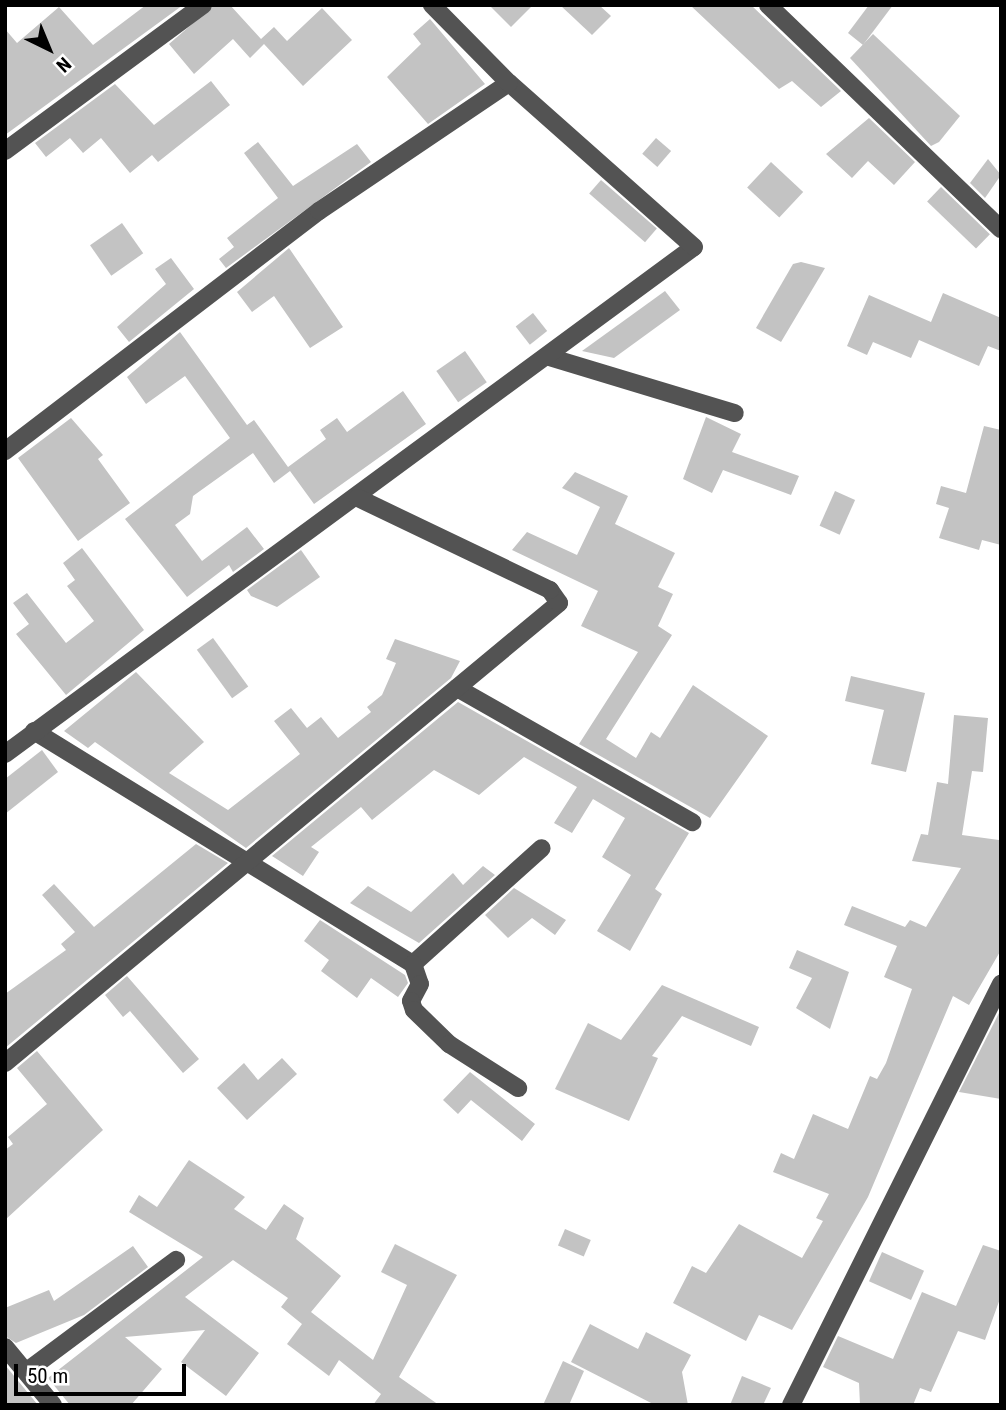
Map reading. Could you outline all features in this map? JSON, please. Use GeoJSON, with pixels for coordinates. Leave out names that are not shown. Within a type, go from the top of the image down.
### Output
{"type":"FeatureCollection","features":[{"type":"Feature","properties":{"kind":"street"},"geometry":{"type":"LineString","coordinates":[[5,151],[203,5]]}},
{"type":"Feature","properties":{"kind":"street"},"geometry":{"type":"LineString","coordinates":[[5,754],[358,498],[694,247],[509,83],[432,5]]}},
{"type":"Feature","properties":{"kind":"street"},"geometry":{"type":"LineString","coordinates":[[768,5],[1001,229]]}},
{"type":"Feature","properties":{"kind":"street"},"geometry":{"type":"LineString","coordinates":[[5,451],[318,211],[509,83]]}},
{"type":"Feature","properties":{"kind":"street"},"geometry":{"type":"LineString","coordinates":[[549,357],[735,413]]}},
{"type":"Feature","properties":{"kind":"street"},"geometry":{"type":"LineString","coordinates":[[5,1062],[555,610],[557,596],[358,498]]}},
{"type":"Feature","properties":{"kind":"street"},"geometry":{"type":"LineString","coordinates":[[457,688],[692,822]]}},
{"type":"Feature","properties":{"kind":"street"},"geometry":{"type":"LineString","coordinates":[[34,731],[413,964],[420,984],[411,1002],[414,1010],[449,1044],[518,1088]]}},
{"type":"Feature","properties":{"kind":"street"},"geometry":{"type":"LineString","coordinates":[[413,964],[542,848]]}},
{"type":"Feature","properties":{"kind":"street"},"geometry":{"type":"LineString","coordinates":[[791,1405],[1001,983]]}},
{"type":"Feature","properties":{"kind":"street"},"geometry":{"type":"LineString","coordinates":[[27,1371],[176,1261]]}},
{"type":"Feature","properties":{"kind":"street"},"geometry":{"type":"LineString","coordinates":[[5,1347],[53,1405]]}},
{"type":"Feature","properties":{"kind":"building"},"geometry":{"type":"Polygon","coordinates":[[[146,5],[183,5],[5,135],[5,29],[17,43],[59,7],[93,45],[146,5]]]}},
{"type":"Feature","properties":{"kind":"building"},"geometry":{"type":"Polygon","coordinates":[[[214,5],[230,5],[261,39],[274,27],[287,41],[322,8],[352,40],[303,86],[264,44],[250,58],[233,39],[194,74],[169,44],[214,5]]]}},
{"type":"Feature","properties":{"kind":"building"},"geometry":{"type":"Polygon","coordinates":[[[489,5],[533,5],[511,27],[489,5]]]}},
{"type":"Feature","properties":{"kind":"building"},"geometry":{"type":"Polygon","coordinates":[[[560,5],[599,5],[611,16],[592,35],[560,5]]]}},
{"type":"Feature","properties":{"kind":"building"},"geometry":{"type":"Polygon","coordinates":[[[690,5],[751,5],[841,91],[821,107],[792,81],[779,89],[690,5]]]}},
{"type":"Feature","properties":{"kind":"building"},"geometry":{"type":"Polygon","coordinates":[[[869,5],[893,5],[863,45],[848,33],[869,5]]]}},
{"type":"Feature","properties":{"kind":"building"},"geometry":{"type":"Polygon","coordinates":[[[430,19],[485,84],[428,124],[387,77],[421,44],[413,34],[430,19]]]}},
{"type":"Feature","properties":{"kind":"building"},"geometry":{"type":"Polygon","coordinates":[[[873,34],[960,116],[939,142],[931,146],[850,58],[873,34]]]}},
{"type":"Feature","properties":{"kind":"building"},"geometry":{"type":"Polygon","coordinates":[[[211,81],[230,105],[158,162],[152,155],[130,173],[101,138],[83,153],[70,138],[46,157],[35,143],[115,84],[154,125],[211,81]]]}},
{"type":"Feature","properties":{"kind":"building"},"geometry":{"type":"Polygon","coordinates":[[[869,118],[915,162],[894,185],[868,161],[852,178],[826,154],[869,118]]]}},
{"type":"Feature","properties":{"kind":"building"},"geometry":{"type":"Polygon","coordinates":[[[656,138],[671,151],[657,167],[642,154],[656,138]]]}},
{"type":"Feature","properties":{"kind":"building"},"geometry":{"type":"Polygon","coordinates":[[[258,142],[293,186],[357,144],[371,162],[226,268],[219,259],[234,247],[227,238],[278,198],[244,153],[258,142]]]}},
{"type":"Feature","properties":{"kind":"building"},"geometry":{"type":"Polygon","coordinates":[[[988,159],[1001,175],[985,198],[970,183],[988,159]]]}},
{"type":"Feature","properties":{"kind":"building"},"geometry":{"type":"Polygon","coordinates":[[[771,162],[803,192],[779,218],[747,188],[771,162]]]}},
{"type":"Feature","properties":{"kind":"building"},"geometry":{"type":"Polygon","coordinates":[[[601,180],[657,229],[645,242],[589,194],[601,180]]]}},
{"type":"Feature","properties":{"kind":"building"},"geometry":{"type":"Polygon","coordinates":[[[941,187],[990,234],[976,249],[927,201],[941,187]]]}},
{"type":"Feature","properties":{"kind":"building"},"geometry":{"type":"Polygon","coordinates":[[[122,223],[143,253],[111,276],[90,245],[122,223]]]}},
{"type":"Feature","properties":{"kind":"building"},"geometry":{"type":"Polygon","coordinates":[[[289,248],[343,327],[310,348],[274,296],[252,312],[237,292],[289,248]]]}},
{"type":"Feature","properties":{"kind":"building"},"geometry":{"type":"Polygon","coordinates":[[[171,258],[194,289],[129,342],[117,327],[166,284],[155,269],[171,258]]]}},
{"type":"Feature","properties":{"kind":"building"},"geometry":{"type":"Polygon","coordinates":[[[801,262],[825,268],[781,342],[756,328],[793,264],[801,262]]]}},
{"type":"Feature","properties":{"kind":"building"},"geometry":{"type":"Polygon","coordinates":[[[665,291],[680,310],[614,358],[582,351],[665,291]]]}},
{"type":"Feature","properties":{"kind":"building"},"geometry":{"type":"Polygon","coordinates":[[[943,293],[1001,318],[1001,351],[988,346],[979,366],[919,340],[911,358],[873,342],[867,355],[847,346],[869,295],[931,322],[943,293]]]}},
{"type":"Feature","properties":{"kind":"building"},"geometry":{"type":"Polygon","coordinates":[[[533,313],[547,331],[530,345],[516,327],[533,313]]]}},
{"type":"Feature","properties":{"kind":"building"},"geometry":{"type":"Polygon","coordinates":[[[180,332],[247,425],[254,420],[288,467],[326,439],[320,430],[337,418],[347,432],[403,391],[426,424],[314,504],[290,471],[274,483],[253,453],[193,496],[190,514],[175,525],[202,561],[247,527],[264,549],[233,572],[229,565],[187,597],[125,519],[230,438],[185,376],[146,404],[127,377],[180,332]]]}},
{"type":"Feature","properties":{"kind":"building"},"geometry":{"type":"Polygon","coordinates":[[[465,351],[487,382],[458,402],[436,371],[465,351]]]}},
{"type":"Feature","properties":{"kind":"building"},"geometry":{"type":"Polygon","coordinates":[[[706,417],[741,434],[732,452],[799,476],[791,495],[723,470],[712,493],[683,479],[706,417]]]}},
{"type":"Feature","properties":{"kind":"building"},"geometry":{"type":"Polygon","coordinates":[[[71,418],[103,455],[98,459],[130,503],[78,541],[18,458],[71,418]]]}},
{"type":"Feature","properties":{"kind":"building"},"geometry":{"type":"Polygon","coordinates":[[[984,426],[1001,430],[1001,545],[982,540],[979,550],[939,538],[949,508],[936,504],[941,486],[966,493],[984,426]]]}},
{"type":"Feature","properties":{"kind":"building"},"geometry":{"type":"Polygon","coordinates":[[[575,472],[628,496],[615,524],[675,553],[658,587],[673,594],[658,626],[672,635],[606,739],[636,758],[651,732],[660,738],[693,685],[768,736],[710,818],[579,744],[638,652],[581,626],[598,591],[512,550],[527,532],[577,555],[600,507],[562,488],[575,472]]]}},
{"type":"Feature","properties":{"kind":"building"},"geometry":{"type":"Polygon","coordinates":[[[835,491],[855,500],[840,535],[820,526],[835,491]]]}},
{"type":"Feature","properties":{"kind":"building"},"geometry":{"type":"Polygon","coordinates":[[[82,548],[144,630],[66,695],[16,634],[29,624],[13,603],[27,593],[66,643],[94,621],[67,586],[75,580],[63,563],[82,548]]]}},
{"type":"Feature","properties":{"kind":"building"},"geometry":{"type":"Polygon","coordinates":[[[301,550],[320,577],[277,607],[251,596],[247,590],[301,550]]]}},
{"type":"Feature","properties":{"kind":"building"},"geometry":{"type":"Polygon","coordinates":[[[213,638],[248,687],[232,698],[197,650],[213,638]]]}},
{"type":"Feature","properties":{"kind":"building"},"geometry":{"type":"Polygon","coordinates":[[[395,639],[460,661],[451,678],[246,848],[95,742],[88,748],[64,731],[136,672],[204,742],[169,773],[228,810],[300,754],[274,721],[291,708],[307,728],[321,717],[338,738],[371,712],[367,707],[382,695],[396,663],[386,659],[395,639]]]}},
{"type":"Feature","properties":{"kind":"building"},"geometry":{"type":"Polygon","coordinates":[[[851,676],[925,693],[906,772],[871,764],[884,710],[845,701],[851,676]]]}},
{"type":"Feature","properties":{"kind":"building"},"geometry":{"type":"Polygon","coordinates":[[[458,702],[689,833],[655,889],[662,894],[630,951],[597,931],[631,875],[602,857],[625,818],[593,799],[572,833],[554,823],[577,787],[524,757],[479,795],[434,770],[372,820],[361,807],[311,847],[319,852],[303,876],[272,856],[458,702]]]}},
{"type":"Feature","properties":{"kind":"building"},"geometry":{"type":"Polygon","coordinates":[[[954,715],[988,718],[983,772],[972,771],[962,835],[999,840],[1001,950],[969,1005],[953,996],[868,1197],[792,1330],[759,1315],[746,1341],[673,1303],[692,1266],[706,1273],[739,1224],[802,1258],[823,1221],[816,1218],[829,1194],[773,1172],[781,1153],[794,1159],[813,1114],[848,1129],[870,1076],[877,1079],[886,1063],[912,989],[884,977],[897,946],[844,925],[852,906],[905,927],[910,920],[926,927],[961,868],[912,861],[921,834],[928,835],[937,782],[948,784],[954,715]]]}},
{"type":"Feature","properties":{"kind":"building"},"geometry":{"type":"Polygon","coordinates":[[[42,750],[58,772],[5,814],[5,779],[42,750]]]}},
{"type":"Feature","properties":{"kind":"building"},"geometry":{"type":"Polygon","coordinates":[[[196,844],[228,863],[5,1048],[5,994],[66,950],[61,944],[75,932],[42,895],[54,884],[94,927],[196,844]]]}},
{"type":"Feature","properties":{"kind":"building"},"geometry":{"type":"Polygon","coordinates":[[[483,866],[495,875],[419,943],[350,903],[368,886],[411,912],[453,873],[463,885],[483,866]]]}},
{"type":"Feature","properties":{"kind":"building"},"geometry":{"type":"Polygon","coordinates":[[[514,888],[566,920],[555,935],[532,918],[508,938],[485,915],[514,888]]]}},
{"type":"Feature","properties":{"kind":"building"},"geometry":{"type":"Polygon","coordinates":[[[320,920],[405,975],[408,983],[398,997],[371,978],[357,998],[321,971],[329,960],[304,941],[320,920]]]}},
{"type":"Feature","properties":{"kind":"building"},"geometry":{"type":"Polygon","coordinates":[[[797,950],[849,972],[830,1029],[796,1008],[812,978],[789,968],[797,950]]]}},
{"type":"Feature","properties":{"kind":"building"},"geometry":{"type":"Polygon","coordinates":[[[127,976],[199,1059],[183,1073],[130,1011],[123,1017],[105,995],[127,976]]]}},
{"type":"Feature","properties":{"kind":"building"},"geometry":{"type":"Polygon","coordinates":[[[662,985],[759,1027],[751,1046],[682,1016],[652,1056],[658,1058],[629,1121],[555,1089],[588,1023],[621,1040],[662,985]]]}},
{"type":"Feature","properties":{"kind":"building"},"geometry":{"type":"Polygon","coordinates":[[[1001,1009],[1001,1099],[959,1092],[1001,1009]]]}},
{"type":"Feature","properties":{"kind":"building"},"geometry":{"type":"Polygon","coordinates":[[[37,1051],[103,1130],[5,1220],[5,1150],[13,1144],[8,1137],[47,1104],[17,1068],[37,1051]]]}},
{"type":"Feature","properties":{"kind":"building"},"geometry":{"type":"Polygon","coordinates":[[[282,1058],[297,1074],[247,1120],[217,1088],[244,1063],[258,1080],[282,1058]]]}},
{"type":"Feature","properties":{"kind":"building"},"geometry":{"type":"Polygon","coordinates":[[[470,1072],[535,1124],[522,1141],[471,1100],[458,1114],[443,1100],[470,1072]]]}},
{"type":"Feature","properties":{"kind":"building"},"geometry":{"type":"Polygon","coordinates":[[[189,1160],[245,1197],[234,1209],[266,1230],[284,1204],[304,1218],[296,1239],[341,1276],[311,1312],[373,1360],[407,1285],[381,1272],[395,1244],[457,1275],[399,1377],[439,1405],[373,1405],[381,1394],[339,1360],[329,1376],[287,1344],[302,1324],[281,1307],[288,1298],[233,1260],[185,1297],[259,1353],[226,1396],[181,1362],[205,1330],[125,1337],[162,1369],[131,1405],[70,1405],[48,1378],[203,1257],[129,1212],[139,1195],[157,1207],[189,1160]]]}},
{"type":"Feature","properties":{"kind":"building"},"geometry":{"type":"Polygon","coordinates":[[[565,1229],[591,1240],[584,1257],[558,1246],[565,1229]]]}},
{"type":"Feature","properties":{"kind":"building"},"geometry":{"type":"Polygon","coordinates":[[[983,1245],[1001,1251],[1001,1296],[985,1340],[958,1331],[931,1392],[920,1388],[913,1405],[860,1405],[859,1383],[823,1367],[838,1336],[893,1359],[922,1292],[956,1306],[983,1245]]]}},
{"type":"Feature","properties":{"kind":"building"},"geometry":{"type":"Polygon","coordinates":[[[133,1246],[148,1267],[84,1315],[16,1343],[5,1336],[5,1308],[49,1290],[54,1301],[133,1246]]]}},
{"type":"Feature","properties":{"kind":"building"},"geometry":{"type":"Polygon","coordinates":[[[882,1252],[924,1271],[911,1300],[869,1281],[882,1252]]]}},
{"type":"Feature","properties":{"kind":"building"},"geometry":{"type":"Polygon","coordinates":[[[590,1324],[638,1349],[646,1332],[691,1355],[682,1372],[688,1405],[655,1405],[571,1362],[590,1324]]]}},
{"type":"Feature","properties":{"kind":"building"},"geometry":{"type":"Polygon","coordinates":[[[563,1361],[584,1371],[569,1405],[543,1405],[563,1361]]]}},
{"type":"Feature","properties":{"kind":"building"},"geometry":{"type":"Polygon","coordinates":[[[5,1365],[38,1405],[5,1405],[5,1365]]]}},
{"type":"Feature","properties":{"kind":"building"},"geometry":{"type":"Polygon","coordinates":[[[742,1376],[771,1388],[763,1405],[730,1405],[742,1376]]]}}]}
